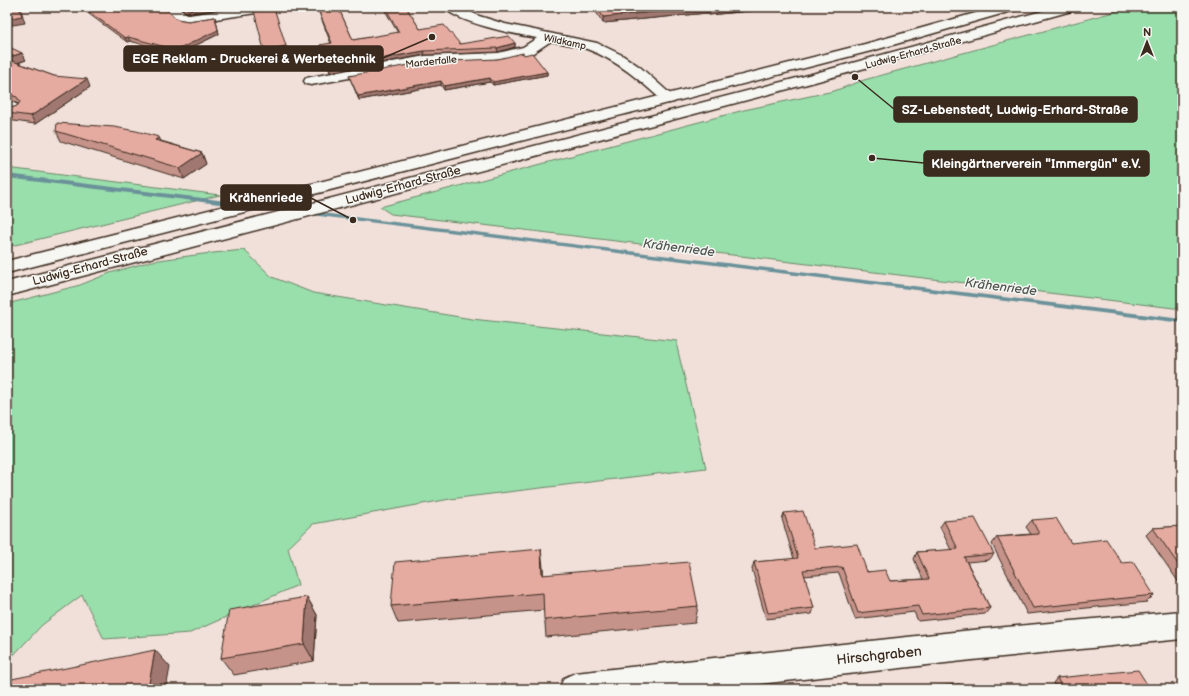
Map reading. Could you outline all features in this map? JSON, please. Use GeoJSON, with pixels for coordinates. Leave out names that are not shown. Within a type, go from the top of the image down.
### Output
{"type":"FeatureCollection","features":[{"type":"Feature","properties":{"kind":"main road"},"geometry":{"type":"LineString","coordinates":[[169,7],[183,18],[189,19],[270,7]]}},
{"type":"Feature","properties":{"kind":"main road","name":"Wildkamp"},"geometry":{"type":"LineString","coordinates":[[450,7],[462,14],[482,21],[596,47],[615,56],[648,80],[669,99]]}},
{"type":"Feature","properties":{"kind":"main road","name":"Ludwig-Erhard-Straße"},"geometry":{"type":"LineString","coordinates":[[7,267],[870,47],[1011,7]]}},
{"type":"Feature","properties":{"kind":"main road","name":"Ludwig-Erhard-Straße"},"geometry":{"type":"LineString","coordinates":[[7,289],[851,68],[1071,7]]}},
{"type":"Feature","properties":{"kind":"main road","name":"Marderfalle"},"geometry":{"type":"LineString","coordinates":[[311,81],[425,60],[504,56],[528,50],[548,37]]}},
{"type":"Feature","properties":{"kind":"main road"},"geometry":{"type":"LineString","coordinates":[[669,99],[684,112]]}},
{"type":"Feature","properties":{"kind":"main road","name":"Hirschgraben"},"geometry":{"type":"LineString","coordinates":[[576,689],[972,645],[1182,626]]}},
{"type":"Feature","properties":{"kind":"green space"},"geometry":{"type":"Polygon","coordinates":[[[1132,7],[1182,7],[1182,309],[391,214],[380,207],[744,110],[834,91],[864,80],[1132,7]]]}},
{"type":"Feature","properties":{"kind":"green space"},"geometry":{"type":"Polygon","coordinates":[[[7,168],[220,195],[7,247],[7,168]]]}},
{"type":"Feature","properties":{"kind":"green space"},"geometry":{"type":"Polygon","coordinates":[[[244,250],[272,277],[313,293],[472,319],[677,341],[677,347],[706,468],[450,499],[313,524],[288,548],[298,585],[190,633],[104,639],[82,595],[42,625],[7,662],[7,304],[80,285],[110,273],[152,261],[244,250]]]}},
{"type":"Feature","properties":{"kind":"building"},"geometry":{"type":"Polygon","coordinates":[[[7,7],[19,7],[22,16],[7,19],[7,7]]]}},
{"type":"Feature","properties":{"kind":"building"},"geometry":{"type":"Polygon","coordinates":[[[164,7],[177,19],[188,21],[215,17],[218,30],[177,50],[128,37],[125,38],[84,8],[164,7]]]}},
{"type":"Feature","properties":{"kind":"building"},"geometry":{"type":"Polygon","coordinates":[[[184,7],[207,7],[188,10],[184,7]]]}},
{"type":"Feature","properties":{"kind":"building"},"geometry":{"type":"Polygon","coordinates":[[[317,7],[338,7],[353,40],[399,32],[385,7],[406,7],[420,29],[444,25],[460,44],[509,36],[515,43],[497,48],[424,51],[329,68],[320,45],[332,43],[317,7]]]}},
{"type":"Feature","properties":{"kind":"building"},"geometry":{"type":"Polygon","coordinates":[[[597,7],[701,7],[603,17],[597,7]]]}},
{"type":"Feature","properties":{"kind":"building"},"geometry":{"type":"Polygon","coordinates":[[[708,7],[728,7],[710,9],[708,7]]]}},
{"type":"Feature","properties":{"kind":"building"},"geometry":{"type":"Polygon","coordinates":[[[274,8],[286,46],[264,50],[254,11],[274,8]]]}},
{"type":"Feature","properties":{"kind":"building"},"geometry":{"type":"Polygon","coordinates":[[[7,46],[22,53],[7,58],[7,46]]]}},
{"type":"Feature","properties":{"kind":"building"},"geometry":{"type":"Polygon","coordinates":[[[523,53],[524,55],[532,53],[547,72],[493,82],[490,78],[444,86],[441,81],[358,96],[349,76],[425,62],[498,59],[523,53]]]}},
{"type":"Feature","properties":{"kind":"building"},"geometry":{"type":"Polygon","coordinates":[[[7,59],[54,76],[87,79],[31,116],[7,113],[7,107],[11,108],[17,106],[20,102],[17,97],[7,94],[7,59]]]}},
{"type":"Feature","properties":{"kind":"building"},"geometry":{"type":"Polygon","coordinates":[[[57,123],[114,127],[136,131],[159,137],[155,140],[202,153],[180,168],[56,131],[57,123]]]}},
{"type":"Feature","properties":{"kind":"building"},"geometry":{"type":"Polygon","coordinates":[[[803,511],[815,548],[857,544],[867,572],[885,570],[890,581],[929,579],[917,552],[958,549],[944,521],[975,518],[994,554],[964,557],[990,608],[922,615],[918,606],[858,613],[842,567],[803,570],[814,608],[768,613],[754,562],[798,558],[784,513],[803,511]]]}},
{"type":"Feature","properties":{"kind":"building"},"geometry":{"type":"Polygon","coordinates":[[[1056,518],[1071,543],[1106,539],[1122,563],[1133,562],[1154,595],[1033,608],[997,537],[1039,534],[1032,520],[1056,518]]]}},
{"type":"Feature","properties":{"kind":"building"},"geometry":{"type":"Polygon","coordinates":[[[1182,526],[1182,570],[1153,528],[1182,526]]]}},
{"type":"Feature","properties":{"kind":"building"},"geometry":{"type":"Polygon","coordinates":[[[541,549],[542,575],[689,562],[698,606],[544,620],[543,593],[391,606],[395,562],[541,549]]]}},
{"type":"Feature","properties":{"kind":"building"},"geometry":{"type":"Polygon","coordinates":[[[307,597],[304,644],[221,658],[229,610],[307,597]]]}},
{"type":"Feature","properties":{"kind":"building"},"geometry":{"type":"Polygon","coordinates":[[[155,650],[148,689],[7,689],[7,680],[155,650]]]}},
{"type":"Feature","properties":{"kind":"building"},"geometry":{"type":"Polygon","coordinates":[[[1138,670],[1150,689],[1063,689],[1057,678],[1138,670]]]}},
{"type":"Feature","properties":{"kind":"building"},"geometry":{"type":"Polygon","coordinates":[[[960,684],[962,689],[911,689],[960,684]]]}},
{"type":"Feature","properties":{"kind":"building"},"geometry":{"type":"Polygon","coordinates":[[[790,687],[790,689],[768,689],[790,687]]]}},
{"type":"Feature","properties":{"kind":"waterway","name":"Krähenriede"},"geometry":{"type":"LineString","coordinates":[[7,176],[243,205]]}},
{"type":"Feature","properties":{"kind":"waterway","name":"Krähenriede"},"geometry":{"type":"LineString","coordinates":[[253,206],[292,212]]}},
{"type":"Feature","properties":{"kind":"waterway","name":"Krähenriede"},"geometry":{"type":"LineString","coordinates":[[305,213],[1182,321]]}},
{"type":"Feature","properties":{"kind":"place","name":"EGE Reklam - Druckerei & Werbetechnik"},"geometry":{"type":"Point","coordinates":[432,37]}},
{"type":"Feature","properties":{"kind":"place","name":"SZ-Lebenstedt, Ludwig-Erhard-Straße"},"geometry":{"type":"Point","coordinates":[855,77]}},
{"type":"Feature","properties":{"kind":"place","name":"Kleingärtnerverein \"Immergün\" e.V."},"geometry":{"type":"Point","coordinates":[872,158]}},
{"type":"Feature","properties":{"kind":"place","name":"Krähenriede"},"geometry":{"type":"Point","coordinates":[353,220]}}]}
